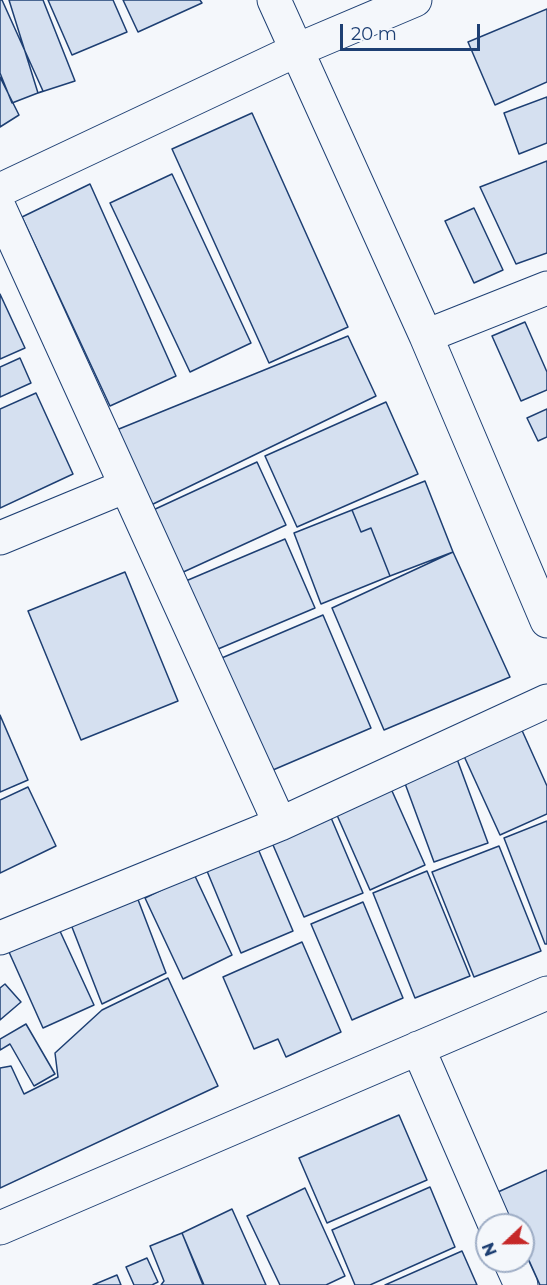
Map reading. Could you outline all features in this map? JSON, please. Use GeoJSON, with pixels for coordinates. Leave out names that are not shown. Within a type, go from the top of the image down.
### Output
{"type":"FeatureCollection","features":[{"type":"Feature","properties":{"kind":"street"},"geometry":{"type":"LineString","coordinates":[[274,0],[426,336],[547,621]]}},
{"type":"Feature","properties":{"kind":"street"},"geometry":{"type":"LineString","coordinates":[[0,190],[297,50],[415,0]]}},
{"type":"Feature","properties":{"kind":"street"},"geometry":{"type":"LineString","coordinates":[[0,209],[280,824]]}},
{"type":"Feature","properties":{"kind":"street"},"geometry":{"type":"LineString","coordinates":[[426,336],[547,288]]}},
{"type":"Feature","properties":{"kind":"street"},"geometry":{"type":"LineString","coordinates":[[0,538],[126,486]]}},
{"type":"Feature","properties":{"kind":"street"},"geometry":{"type":"LineString","coordinates":[[0,938],[280,824],[547,701]]}},
{"type":"Feature","properties":{"kind":"street"},"geometry":{"type":"LineString","coordinates":[[0,1228],[547,993]]}},
{"type":"Feature","properties":{"kind":"street"},"geometry":{"type":"LineString","coordinates":[[418,1048],[490,1213]]}},
{"type":"Feature","properties":{"kind":"building"},"geometry":{"type":"Polygon","coordinates":[[[0,0],[2,0],[43,91],[12,103],[0,73],[0,0]]]}},
{"type":"Feature","properties":{"kind":"building"},"geometry":{"type":"Polygon","coordinates":[[[9,0],[43,0],[75,81],[38,93],[9,0]]]}},
{"type":"Feature","properties":{"kind":"building"},"geometry":{"type":"Polygon","coordinates":[[[48,0],[113,0],[127,32],[72,55],[48,0]]]}},
{"type":"Feature","properties":{"kind":"building"},"geometry":{"type":"Polygon","coordinates":[[[123,0],[200,0],[202,3],[138,32],[123,0]]]}},
{"type":"Feature","properties":{"kind":"building"},"geometry":{"type":"Polygon","coordinates":[[[547,9],[547,82],[495,105],[468,42],[547,9]]]}},
{"type":"Feature","properties":{"kind":"building"},"geometry":{"type":"Polygon","coordinates":[[[0,77],[19,115],[0,127],[0,77]]]}},
{"type":"Feature","properties":{"kind":"building"},"geometry":{"type":"Polygon","coordinates":[[[547,97],[547,143],[519,154],[504,113],[547,97]]]}},
{"type":"Feature","properties":{"kind":"building"},"geometry":{"type":"Polygon","coordinates":[[[252,113],[348,327],[269,363],[172,149],[252,113]]]}},
{"type":"Feature","properties":{"kind":"building"},"geometry":{"type":"Polygon","coordinates":[[[547,161],[547,253],[516,264],[480,187],[547,161]]]}},
{"type":"Feature","properties":{"kind":"building"},"geometry":{"type":"Polygon","coordinates":[[[172,174],[251,343],[190,372],[110,203],[172,174]]]}},
{"type":"Feature","properties":{"kind":"building"},"geometry":{"type":"Polygon","coordinates":[[[90,184],[176,376],[110,406],[22,217],[90,184]]]}},
{"type":"Feature","properties":{"kind":"building"},"geometry":{"type":"Polygon","coordinates":[[[474,208],[503,270],[474,283],[445,221],[474,208]]]}},
{"type":"Feature","properties":{"kind":"building"},"geometry":{"type":"Polygon","coordinates":[[[0,294],[25,348],[0,359],[0,294]]]}},
{"type":"Feature","properties":{"kind":"building"},"geometry":{"type":"Polygon","coordinates":[[[525,322],[547,372],[547,390],[521,401],[492,336],[525,322]]]}},
{"type":"Feature","properties":{"kind":"building"},"geometry":{"type":"Polygon","coordinates":[[[348,336],[376,396],[147,507],[114,431],[348,336]]]}},
{"type":"Feature","properties":{"kind":"building"},"geometry":{"type":"Polygon","coordinates":[[[20,358],[31,383],[0,397],[0,367],[20,358]]]}},
{"type":"Feature","properties":{"kind":"building"},"geometry":{"type":"Polygon","coordinates":[[[36,393],[73,474],[0,508],[0,409],[36,393]]]}},
{"type":"Feature","properties":{"kind":"building"},"geometry":{"type":"Polygon","coordinates":[[[386,402],[418,474],[297,527],[265,456],[386,402]]]}},
{"type":"Feature","properties":{"kind":"building"},"geometry":{"type":"Polygon","coordinates":[[[547,409],[547,437],[538,441],[527,418],[547,409]]]}},
{"type":"Feature","properties":{"kind":"building"},"geometry":{"type":"Polygon","coordinates":[[[257,462],[286,525],[179,574],[151,511],[257,462]]]}},
{"type":"Feature","properties":{"kind":"building"},"geometry":{"type":"Polygon","coordinates":[[[425,481],[453,552],[390,576],[371,528],[361,532],[352,510],[425,481]]]}},
{"type":"Feature","properties":{"kind":"building"},"geometry":{"type":"Polygon","coordinates":[[[352,510],[361,532],[371,528],[390,576],[321,604],[294,533],[352,510]]]}},
{"type":"Feature","properties":{"kind":"building"},"geometry":{"type":"Polygon","coordinates":[[[285,539],[315,608],[211,652],[181,583],[285,539]]]}},
{"type":"Feature","properties":{"kind":"building"},"geometry":{"type":"Polygon","coordinates":[[[453,552],[510,677],[384,730],[332,608],[453,552]]]}},
{"type":"Feature","properties":{"kind":"building"},"geometry":{"type":"Polygon","coordinates":[[[125,572],[178,701],[81,740],[28,611],[125,572]]]}},
{"type":"Feature","properties":{"kind":"building"},"geometry":{"type":"Polygon","coordinates":[[[323,615],[371,728],[266,773],[217,660],[323,615]]]}},
{"type":"Feature","properties":{"kind":"building"},"geometry":{"type":"Polygon","coordinates":[[[0,715],[28,780],[0,792],[0,715]]]}},
{"type":"Feature","properties":{"kind":"building"},"geometry":{"type":"Polygon","coordinates":[[[516,717],[547,786],[547,814],[500,835],[458,743],[516,717]]]}},
{"type":"Feature","properties":{"kind":"building"},"geometry":{"type":"Polygon","coordinates":[[[457,759],[488,843],[434,862],[403,778],[457,759]]]}},
{"type":"Feature","properties":{"kind":"building"},"geometry":{"type":"Polygon","coordinates":[[[384,773],[425,865],[370,890],[329,797],[384,773]]]}},
{"type":"Feature","properties":{"kind":"building"},"geometry":{"type":"Polygon","coordinates":[[[28,787],[56,846],[0,873],[0,800],[28,787]]]}},
{"type":"Feature","properties":{"kind":"building"},"geometry":{"type":"Polygon","coordinates":[[[329,813],[363,893],[304,917],[270,838],[329,813]]]}},
{"type":"Feature","properties":{"kind":"building"},"geometry":{"type":"Polygon","coordinates":[[[547,821],[547,944],[545,944],[504,838],[547,821]]]}},
{"type":"Feature","properties":{"kind":"building"},"geometry":{"type":"Polygon","coordinates":[[[253,837],[293,931],[241,953],[202,859],[253,837]]]}},
{"type":"Feature","properties":{"kind":"building"},"geometry":{"type":"Polygon","coordinates":[[[499,846],[541,951],[474,977],[432,872],[499,846]]]}},
{"type":"Feature","properties":{"kind":"building"},"geometry":{"type":"Polygon","coordinates":[[[427,871],[470,976],[415,998],[373,893],[427,871]]]}},
{"type":"Feature","properties":{"kind":"building"},"geometry":{"type":"Polygon","coordinates":[[[194,874],[232,955],[183,979],[145,898],[194,874]]]}},
{"type":"Feature","properties":{"kind":"building"},"geometry":{"type":"Polygon","coordinates":[[[137,897],[166,973],[102,1004],[70,922],[137,897]]]}},
{"type":"Feature","properties":{"kind":"building"},"geometry":{"type":"Polygon","coordinates":[[[363,902],[403,998],[352,1020],[311,924],[363,902]]]}},
{"type":"Feature","properties":{"kind":"building"},"geometry":{"type":"Polygon","coordinates":[[[59,929],[94,1005],[43,1028],[9,952],[59,929]]]}},
{"type":"Feature","properties":{"kind":"building"},"geometry":{"type":"Polygon","coordinates":[[[302,942],[341,1032],[286,1057],[278,1039],[254,1049],[223,977],[302,942]]]}},
{"type":"Feature","properties":{"kind":"building"},"geometry":{"type":"Polygon","coordinates":[[[168,978],[218,1086],[0,1188],[0,1068],[11,1066],[24,1094],[58,1077],[55,1053],[102,1010],[168,978]]]}},
{"type":"Feature","properties":{"kind":"building"},"geometry":{"type":"Polygon","coordinates":[[[5,984],[21,1002],[0,1020],[0,988],[5,984]]]}},
{"type":"Feature","properties":{"kind":"building"},"geometry":{"type":"Polygon","coordinates":[[[26,1024],[55,1074],[34,1086],[10,1044],[0,1050],[0,1039],[26,1024]]]}},
{"type":"Feature","properties":{"kind":"building"},"geometry":{"type":"Polygon","coordinates":[[[399,1115],[427,1180],[327,1223],[299,1158],[399,1115]]]}},
{"type":"Feature","properties":{"kind":"building"},"geometry":{"type":"Polygon","coordinates":[[[547,1170],[547,1285],[540,1285],[535,1273],[535,1213],[508,1213],[498,1192],[547,1170]]]}},
{"type":"Feature","properties":{"kind":"building"},"geometry":{"type":"Polygon","coordinates":[[[430,1187],[455,1247],[370,1285],[355,1285],[332,1230],[430,1187]]]}},
{"type":"Feature","properties":{"kind":"building"},"geometry":{"type":"Polygon","coordinates":[[[305,1188],[345,1276],[326,1285],[280,1285],[247,1216],[305,1188]]]}},
{"type":"Feature","properties":{"kind":"building"},"geometry":{"type":"Polygon","coordinates":[[[232,1209],[266,1285],[204,1285],[182,1233],[232,1209]]]}},
{"type":"Feature","properties":{"kind":"building"},"geometry":{"type":"Polygon","coordinates":[[[182,1233],[203,1285],[161,1285],[164,1281],[150,1246],[182,1233]]]}},
{"type":"Feature","properties":{"kind":"building"},"geometry":{"type":"Polygon","coordinates":[[[462,1251],[477,1285],[385,1285],[462,1251]]]}},
{"type":"Feature","properties":{"kind":"building"},"geometry":{"type":"Polygon","coordinates":[[[147,1258],[158,1282],[152,1285],[134,1285],[126,1267],[147,1258]]]}},
{"type":"Feature","properties":{"kind":"building"},"geometry":{"type":"Polygon","coordinates":[[[117,1275],[121,1285],[93,1285],[117,1275]]]}}]}
